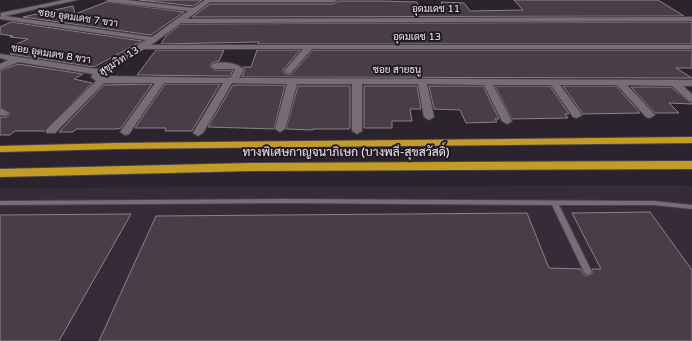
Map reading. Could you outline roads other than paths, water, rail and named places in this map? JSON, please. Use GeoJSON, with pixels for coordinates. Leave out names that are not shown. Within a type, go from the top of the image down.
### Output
{"type":"FeatureCollection","features":[{"type":"Feature","properties":{"kind":"highway","name":"ทางพิเศษกาญจนาภิเษก (บางพลี-สุขสวัสดิ์)"},"geometry":{"type":"LineString","coordinates":[[0,148],[692,140]]}},
{"type":"Feature","properties":{"kind":"highway","name":"ทางพิเศษกาญจนาภิเษก (บางพลี-สุขสวัสดิ์)"},"geometry":{"type":"LineString","coordinates":[[0,173],[251,167],[692,165]]}},
{"type":"Feature","properties":{"kind":"street"},"geometry":{"type":"LineString","coordinates":[[0,16],[74,0]]}},
{"type":"Feature","properties":{"kind":"street"},"geometry":{"type":"LineString","coordinates":[[109,0],[194,10]]}},
{"type":"Feature","properties":{"kind":"street"},"geometry":{"type":"LineString","coordinates":[[209,0],[334,0]]}},
{"type":"Feature","properties":{"kind":"street","name":"สุขุมวิท 13"},"geometry":{"type":"LineString","coordinates":[[51,131],[100,76],[209,0]]}},
{"type":"Feature","properties":{"kind":"street"},"geometry":{"type":"LineString","coordinates":[[556,10],[563,19]]}},
{"type":"Feature","properties":{"kind":"street","name":"ซอย อุดมเดช 7 ขวา"},"geometry":{"type":"LineString","coordinates":[[0,16],[153,39]]}},
{"type":"Feature","properties":{"kind":"street","name":"อุดมเดช 11"},"geometry":{"type":"LineString","coordinates":[[180,20],[692,19]]}},
{"type":"Feature","properties":{"kind":"street","name":"อุดมเดช 13"},"geometry":{"type":"LineString","coordinates":[[142,47],[692,47]]}},
{"type":"Feature","properties":{"kind":"street"},"geometry":{"type":"LineString","coordinates":[[280,129],[291,76],[310,47]]}},
{"type":"Feature","properties":{"kind":"street","name":"ซอย อุดมเดช 8 ขวา"},"geometry":{"type":"LineString","coordinates":[[0,56],[100,76]]}},
{"type":"Feature","properties":{"kind":"street"},"geometry":{"type":"LineString","coordinates":[[0,67],[17,59]]}},
{"type":"Feature","properties":{"kind":"street"},"geometry":{"type":"LineString","coordinates":[[198,133],[232,79],[240,70],[236,66],[214,66]]}},
{"type":"Feature","properties":{"kind":"street","name":"ซอย สายธนู"},"geometry":{"type":"LineString","coordinates":[[100,76],[162,80],[291,76],[357,80],[692,83]]}},
{"type":"Feature","properties":{"kind":"street"},"geometry":{"type":"LineString","coordinates":[[125,132],[162,80]]}},
{"type":"Feature","properties":{"kind":"street"},"geometry":{"type":"LineString","coordinates":[[357,80],[357,131]]}},
{"type":"Feature","properties":{"kind":"street"},"geometry":{"type":"LineString","coordinates":[[422,81],[429,117]]}},
{"type":"Feature","properties":{"kind":"street"},"geometry":{"type":"LineString","coordinates":[[486,82],[507,121]]}},
{"type":"Feature","properties":{"kind":"street"},"geometry":{"type":"LineString","coordinates":[[553,82],[577,115]]}},
{"type":"Feature","properties":{"kind":"street"},"geometry":{"type":"LineString","coordinates":[[620,83],[650,114]]}},
{"type":"Feature","properties":{"kind":"street"},"geometry":{"type":"LineString","coordinates":[[674,83],[692,99]]}},
{"type":"Feature","properties":{"kind":"lane"},"geometry":{"type":"LineString","coordinates":[[0,202],[282,201],[654,204],[692,207]]}},
{"type":"Feature","properties":{"kind":"lane"},"geometry":{"type":"LineString","coordinates":[[555,204],[588,272]]}}]}
